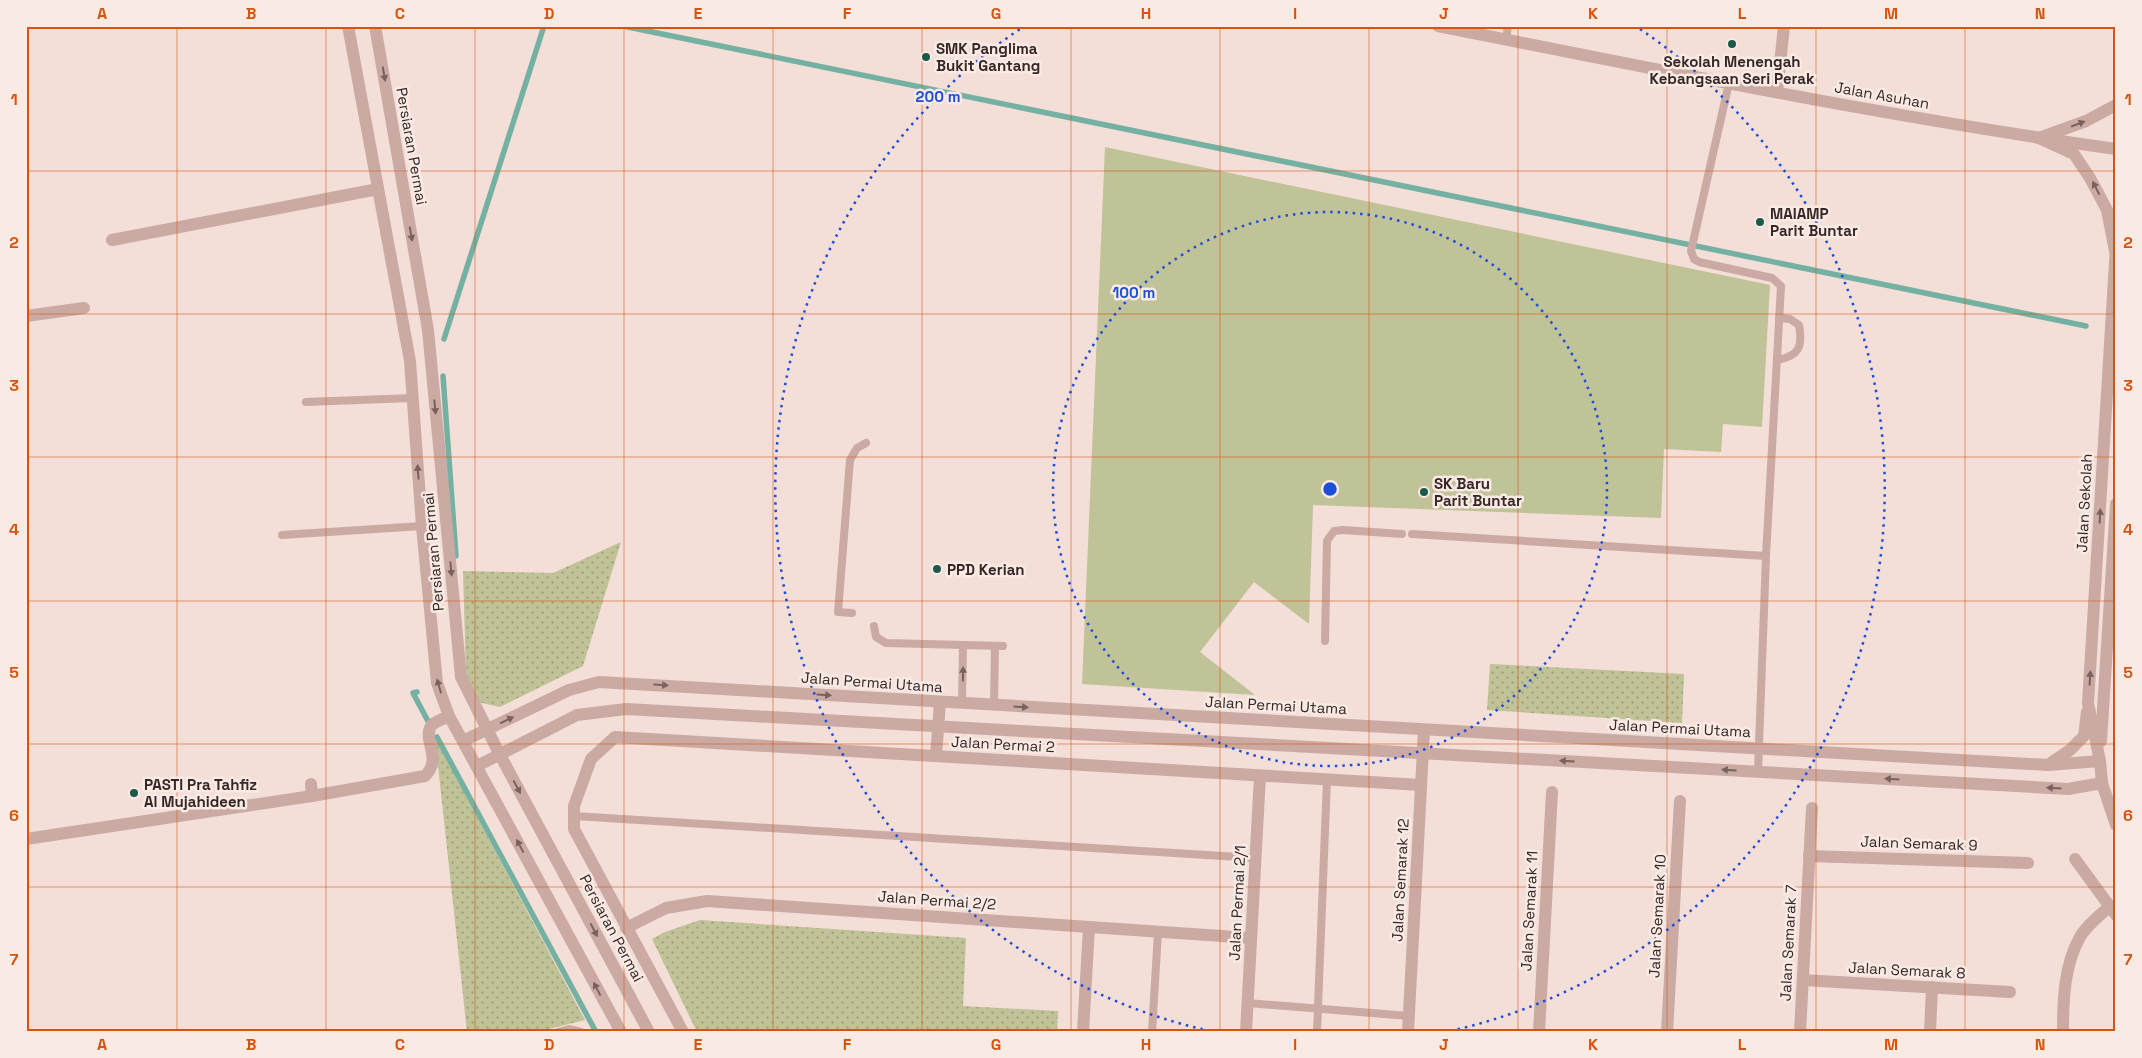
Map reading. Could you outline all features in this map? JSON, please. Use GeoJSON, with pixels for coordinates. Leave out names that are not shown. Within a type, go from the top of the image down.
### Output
{"type":"FeatureCollection","features":[{"type":"Feature","properties":{"kind":"street","name":"Persiaran Permai"},"geometry":{"type":"LineString","coordinates":[[348,26],[410,362],[422,526],[437,683],[449,716],[621,1032]]}},
{"type":"Feature","properties":{"kind":"street","name":"Persiaran Permai"},"geometry":{"type":"LineString","coordinates":[[375,26],[428,330],[461,677],[498,753],[649,1032]]}},
{"type":"Feature","properties":{"kind":"street","name":"Jalan Asuhan"},"geometry":{"type":"LineString","coordinates":[[1438,26],[1776,92],[2039,138],[2116,149]]}},
{"type":"Feature","properties":{"kind":"street"},"geometry":{"type":"LineString","coordinates":[[1776,92],[1784,26]]}},
{"type":"Feature","properties":{"kind":"street"},"geometry":{"type":"LineString","coordinates":[[2039,138],[2086,121],[2116,105]]}},
{"type":"Feature","properties":{"kind":"street"},"geometry":{"type":"LineString","coordinates":[[2039,138],[2074,154],[2090,178],[2107,210],[2116,251]]}},
{"type":"Feature","properties":{"kind":"street"},"geometry":{"type":"LineString","coordinates":[[112,240],[378,189]]}},
{"type":"Feature","properties":{"kind":"street","name":"Jalan Sekolah"},"geometry":{"type":"LineString","coordinates":[[2116,246],[2088,703],[2100,761],[2102,783],[2116,825]]}},
{"type":"Feature","properties":{"kind":"street"},"geometry":{"type":"LineString","coordinates":[[26,316],[84,308]]}},
{"type":"Feature","properties":{"kind":"street","name":"Jalan Sekolah"},"geometry":{"type":"LineString","coordinates":[[2100,761],[2116,504]]}},
{"type":"Feature","properties":{"kind":"street","name":"Jalan Permai Utama"},"geometry":{"type":"LineString","coordinates":[[463,741],[569,690],[599,682],[2048,765],[2100,761]]}},
{"type":"Feature","properties":{"kind":"street"},"geometry":{"type":"LineString","coordinates":[[936,756],[940,702]]}},
{"type":"Feature","properties":{"kind":"street"},"geometry":{"type":"LineString","coordinates":[[2048,765],[2070,750],[2084,736],[2088,703]]}},
{"type":"Feature","properties":{"kind":"street"},"geometry":{"type":"LineString","coordinates":[[477,766],[498,753],[577,714],[626,709],[2068,789],[2102,783]]}},
{"type":"Feature","properties":{"kind":"street"},"geometry":{"type":"LineString","coordinates":[[26,839],[311,790],[407,781],[425,776],[432,770],[433,761],[429,730],[432,724],[449,716]]}},
{"type":"Feature","properties":{"kind":"street","name":"Jalan Semarak 12"},"geometry":{"type":"LineString","coordinates":[[1408,1032],[1424,730]]}},
{"type":"Feature","properties":{"kind":"street","name":"Jalan Permai 2"},"geometry":{"type":"LineString","coordinates":[[574,816],[574,806],[591,760],[615,738],[1421,785]]}},
{"type":"Feature","properties":{"kind":"street","name":"Jalan Permai 2/1"},"geometry":{"type":"LineString","coordinates":[[1246,1032],[1260,776]]}},
{"type":"Feature","properties":{"kind":"street","name":"Jalan Semarak 11"},"geometry":{"type":"LineString","coordinates":[[1539,1032],[1552,792]]}},
{"type":"Feature","properties":{"kind":"street","name":"Jalan Semarak 10"},"geometry":{"type":"LineString","coordinates":[[1667,1032],[1680,801]]}},
{"type":"Feature","properties":{"kind":"street","name":"Jalan Semarak 7"},"geometry":{"type":"LineString","coordinates":[[1800,1032],[1812,808]]}},
{"type":"Feature","properties":{"kind":"street"},"geometry":{"type":"LineString","coordinates":[[574,816],[574,829],[683,1032]]}},
{"type":"Feature","properties":{"kind":"street","name":"Jalan Semarak 9"},"geometry":{"type":"LineString","coordinates":[[1809,856],[2028,863]]}},
{"type":"Feature","properties":{"kind":"street"},"geometry":{"type":"LineString","coordinates":[[2063,1032],[2064,1000],[2069,962],[2080,937],[2112,911],[2075,859]]}},
{"type":"Feature","properties":{"kind":"street","name":"Jalan Permai 2/2"},"geometry":{"type":"LineString","coordinates":[[626,928],[666,908],[707,901],[1251,938]]}},
{"type":"Feature","properties":{"kind":"street"},"geometry":{"type":"LineString","coordinates":[[1083,1032],[1089,927]]}},
{"type":"Feature","properties":{"kind":"street","name":"Jalan Semarak 8"},"geometry":{"type":"LineString","coordinates":[[1803,980],[2010,992]]}},
{"type":"Feature","properties":{"kind":"street"},"geometry":{"type":"LineString","coordinates":[[1930,1032],[1932,988]]}},
{"type":"Feature","properties":{"kind":"lane"},"geometry":{"type":"LineString","coordinates":[[1506,40],[1508,26]]}},
{"type":"Feature","properties":{"kind":"lane"},"geometry":{"type":"LineString","coordinates":[[1729,83],[1691,251],[1694,259],[1700,262],[1772,278],[1781,286],[1766,556],[1758,772]]}},
{"type":"Feature","properties":{"kind":"lane"},"geometry":{"type":"LineString","coordinates":[[1777,360],[1790,358],[1798,350],[1802,338],[1799,325],[1790,319],[1779,318]]}},
{"type":"Feature","properties":{"kind":"lane"},"geometry":{"type":"LineString","coordinates":[[306,402],[412,398]]}},
{"type":"Feature","properties":{"kind":"lane"},"geometry":{"type":"LineString","coordinates":[[852,613],[838,612],[850,460],[857,448],[866,443]]}},
{"type":"Feature","properties":{"kind":"lane"},"geometry":{"type":"LineString","coordinates":[[282,535],[422,526]]}},
{"type":"Feature","properties":{"kind":"lane"},"geometry":{"type":"LineString","coordinates":[[1325,641],[1327,541],[1329,535],[1334,531],[1343,530],[1402,534]]}},
{"type":"Feature","properties":{"kind":"lane"},"geometry":{"type":"LineString","coordinates":[[1412,534],[1766,556]]}},
{"type":"Feature","properties":{"kind":"lane"},"geometry":{"type":"LineString","coordinates":[[874,626],[876,637],[886,643],[999,646],[994,706]]}},
{"type":"Feature","properties":{"kind":"lane"},"geometry":{"type":"LineString","coordinates":[[962,703],[963,645]]}},
{"type":"Feature","properties":{"kind":"lane"},"geometry":{"type":"LineString","coordinates":[[1317,1032],[1326,780]]}},
{"type":"Feature","properties":{"kind":"lane"},"geometry":{"type":"LineString","coordinates":[[574,816],[1255,858]]}},
{"type":"Feature","properties":{"kind":"lane"},"geometry":{"type":"LineString","coordinates":[[1152,1032],[1158,932]]}},
{"type":"Feature","properties":{"kind":"lane"},"geometry":{"type":"LineString","coordinates":[[1247,1003],[1409,1016]]}},
{"type":"Feature","properties":{"kind":"lane"},"geometry":{"type":"LineString","coordinates":[[558,1032],[569,1029],[581,1032]]}},
{"type":"Feature","properties":{"kind":"green space","name":"SK Baru Parit Buntar"},"geometry":{"type":"Polygon","coordinates":[[[1105,147],[1770,285],[1762,427],[1723,424],[1721,452],[1664,449],[1661,518],[1313,505],[1309,624],[1254,582],[1200,652],[1255,695],[1082,684],[1105,147]]]}},
{"type":"Feature","properties":{"kind":"green space"},"geometry":{"type":"Polygon","coordinates":[[[621,542],[583,666],[500,707],[478,702],[466,674],[463,571],[553,573],[621,542]]]}},
{"type":"Feature","properties":{"kind":"green space"},"geometry":{"type":"Polygon","coordinates":[[[1490,664],[1684,674],[1682,723],[1487,710],[1490,664]]]}},
{"type":"Feature","properties":{"kind":"green space"},"geometry":{"type":"Polygon","coordinates":[[[435,738],[585,1020],[537,1032],[467,1032],[435,738]]]}},
{"type":"Feature","properties":{"kind":"green space"},"geometry":{"type":"Polygon","coordinates":[[[700,920],[966,938],[963,1006],[1058,1011],[1057,1032],[697,1032],[652,939],[665,932],[700,920]]]}},
{"type":"Feature","properties":{"kind":"waterway"},"geometry":{"type":"LineString","coordinates":[[444,339],[544,26]]}},
{"type":"Feature","properties":{"kind":"waterway"},"geometry":{"type":"LineString","coordinates":[[623,26],[2086,326]]}},
{"type":"Feature","properties":{"kind":"waterway"},"geometry":{"type":"LineString","coordinates":[[443,376],[456,556]]}},
{"type":"Feature","properties":{"kind":"waterway"},"geometry":{"type":"LineString","coordinates":[[417,692],[413,693],[429,723]]}},
{"type":"Feature","properties":{"kind":"waterway"},"geometry":{"type":"LineString","coordinates":[[437,737],[596,1032]]}},
{"type":"Feature","properties":{"kind":"place","name":"Sekolah Menengah Kebangsaan Seri Perak"},"geometry":{"type":"Point","coordinates":[1732,44]}},
{"type":"Feature","properties":{"kind":"place","name":"SMK Panglima Bukit Gantang"},"geometry":{"type":"Point","coordinates":[926,57]}},
{"type":"Feature","properties":{"kind":"place","name":"MAIAMP Parit Buntar"},"geometry":{"type":"Point","coordinates":[1760,222]}},
{"type":"Feature","properties":{"kind":"place","name":"SK Baru Parit Buntar"},"geometry":{"type":"Point","coordinates":[1424,492]}},
{"type":"Feature","properties":{"kind":"place","name":"PPD Kerian"},"geometry":{"type":"Point","coordinates":[937,569]}},
{"type":"Feature","properties":{"kind":"place","name":"PASTI Pra Tahfiz Al Mujahideen"},"geometry":{"type":"Point","coordinates":[134,793]}}]}
